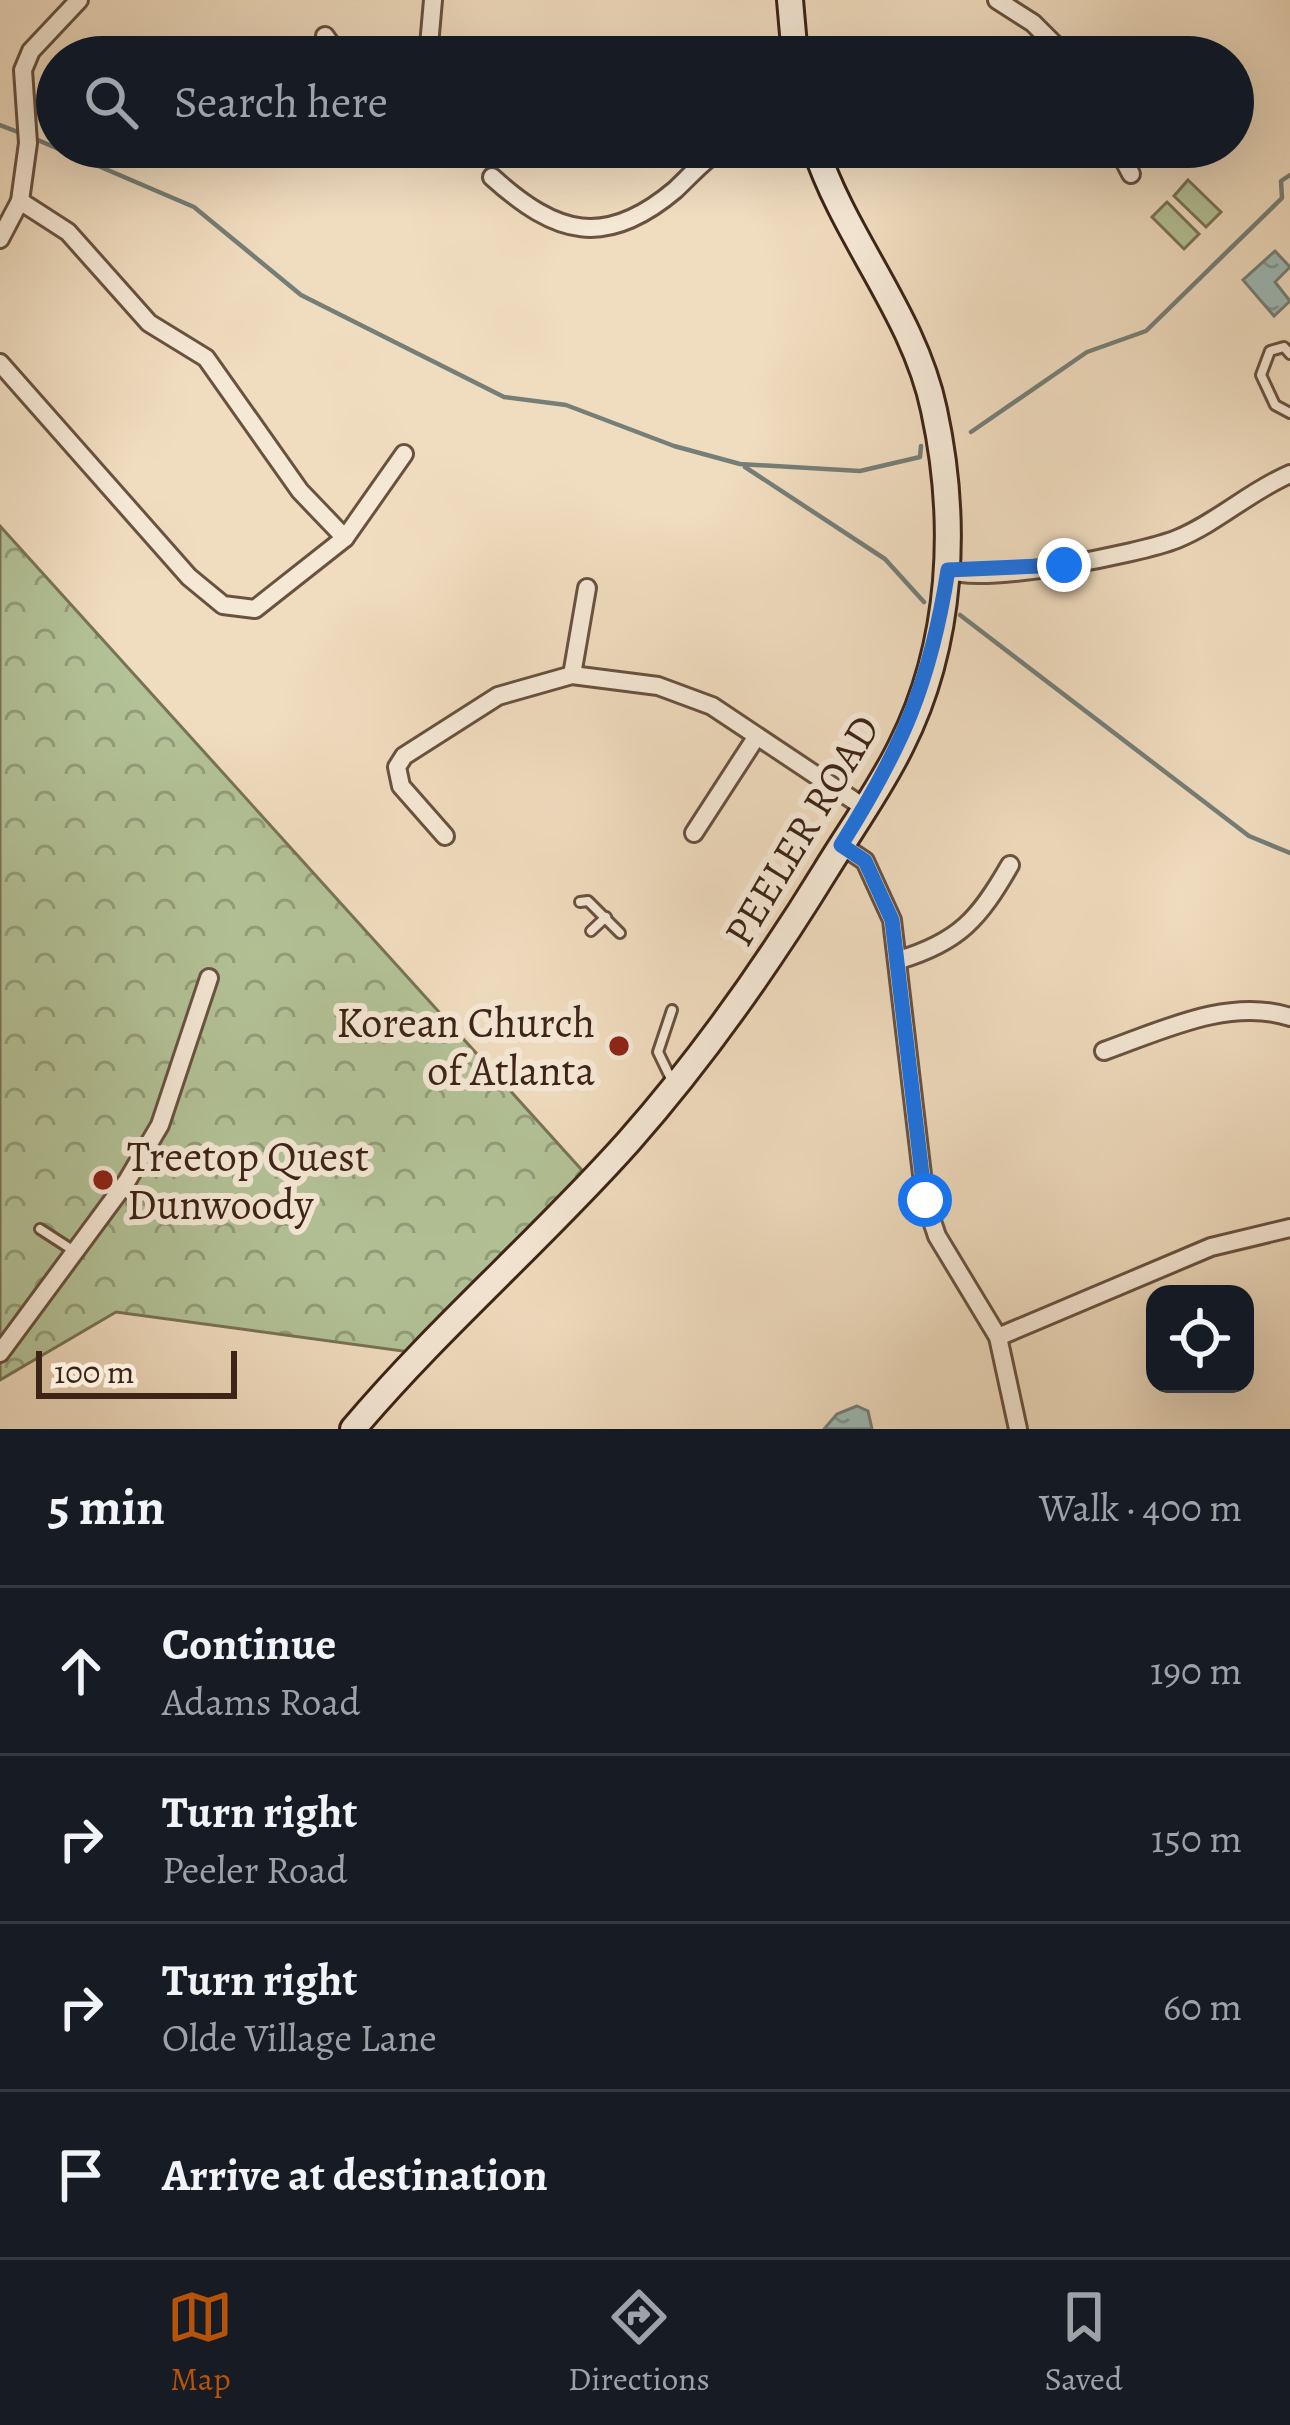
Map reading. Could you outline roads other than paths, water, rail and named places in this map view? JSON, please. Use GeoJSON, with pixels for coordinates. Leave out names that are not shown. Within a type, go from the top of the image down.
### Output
{"type":"FeatureCollection","features":[{"type":"Feature","properties":{"kind":"street"},"geometry":{"type":"LineString","coordinates":[[45,36],[79,0]]}},
{"type":"Feature","properties":{"kind":"street"},"geometry":{"type":"LineString","coordinates":[[430,36],[433,0]]}},
{"type":"Feature","properties":{"kind":"street"},"geometry":{"type":"LineString","coordinates":[[790,0],[793,36]]}},
{"type":"Feature","properties":{"kind":"street"},"geometry":{"type":"LineString","coordinates":[[997,0],[1047,36]]}},
{"type":"Feature","properties":{"kind":"street"},"geometry":{"type":"LineString","coordinates":[[0,238],[20,201],[27,130],[22,70],[36,46]]}},
{"type":"Feature","properties":{"kind":"street"},"geometry":{"type":"LineString","coordinates":[[492,177],[544,218],[608,229],[634,222],[700,168]]}},
{"type":"Feature","properties":{"kind":"street","name":"PEELER ROAD"},"geometry":{"type":"LineString","coordinates":[[353,1429],[617,1154],[760,977],[865,808],[916,709],[937,640],[948,570],[943,459],[925,374],[825,168]]}},
{"type":"Feature","properties":{"kind":"street"},"geometry":{"type":"LineString","coordinates":[[1128,168],[1131,174]]}},
{"type":"Feature","properties":{"kind":"street"},"geometry":{"type":"LineString","coordinates":[[20,201],[68,232],[149,323],[206,358],[300,491],[346,538]]}},
{"type":"Feature","properties":{"kind":"street"},"geometry":{"type":"LineString","coordinates":[[0,363],[164,551],[223,605],[255,609],[346,538],[404,454]]}},
{"type":"Feature","properties":{"kind":"street"},"geometry":{"type":"LineString","coordinates":[[948,570],[1064,565],[1132,552],[1196,530],[1290,474]]}},
{"type":"Feature","properties":{"kind":"street"},"geometry":{"type":"LineString","coordinates":[[572,675],[586,588]]}},
{"type":"Feature","properties":{"kind":"street"},"geometry":{"type":"LineString","coordinates":[[445,836],[401,786],[397,767],[404,756],[497,696],[572,675],[685,695],[712,706],[755,740],[865,808]]}},
{"type":"Feature","properties":{"kind":"street"},"geometry":{"type":"LineString","coordinates":[[694,833],[755,740]]}},
{"type":"Feature","properties":{"kind":"street"},"geometry":{"type":"LineString","coordinates":[[841,845],[865,861],[879,884],[899,960],[925,1200],[937,1236],[998,1337],[1018,1429]]}},
{"type":"Feature","properties":{"kind":"street"},"geometry":{"type":"LineString","coordinates":[[899,960],[943,947],[980,912],[1010,865]]}},
{"type":"Feature","properties":{"kind":"street"},"geometry":{"type":"LineString","coordinates":[[0,1352],[160,1125],[209,979]]}},
{"type":"Feature","properties":{"kind":"street"},"geometry":{"type":"LineString","coordinates":[[1104,1051],[1197,1018],[1237,1012],[1290,1017]]}},
{"type":"Feature","properties":{"kind":"street"},"geometry":{"type":"LineString","coordinates":[[998,1337],[1211,1247],[1290,1228]]}},
{"type":"Feature","properties":{"kind":"lane"},"geometry":{"type":"LineString","coordinates":[[1290,354],[1284,347],[1270,351],[1261,376],[1275,404],[1290,413]]}},
{"type":"Feature","properties":{"kind":"lane"},"geometry":{"type":"LineString","coordinates":[[580,902],[589,901],[620,933]]}},
{"type":"Feature","properties":{"kind":"lane"},"geometry":{"type":"LineString","coordinates":[[592,931],[606,917]]}},
{"type":"Feature","properties":{"kind":"lane"},"geometry":{"type":"LineString","coordinates":[[672,1010],[658,1052],[674,1086]]}},
{"type":"Feature","properties":{"kind":"lane"},"geometry":{"type":"LineString","coordinates":[[40,1229],[75,1251]]}},
{"type":"Feature","properties":{"kind":"water"},"geometry":{"type":"Polygon","coordinates":[[[1275,251],[1290,267],[1275,282],[1290,301],[1274,316],[1243,280],[1275,251]]]}},
{"type":"Feature","properties":{"kind":"water"},"geometry":{"type":"Polygon","coordinates":[[[857,1406],[868,1411],[872,1429],[824,1429],[837,1414],[857,1406]]]}},
{"type":"Feature","properties":{"kind":"waterway"},"geometry":{"type":"LineString","coordinates":[[0,125],[23,134]]}},
{"type":"Feature","properties":{"kind":"waterway"},"geometry":{"type":"LineString","coordinates":[[103,168],[194,207],[301,295],[504,397],[566,405],[674,446],[740,464],[860,471],[920,457],[921,446]]}},
{"type":"Feature","properties":{"kind":"waterway"},"geometry":{"type":"LineString","coordinates":[[971,432],[1087,352],[1146,331],[1282,198],[1281,181],[1290,175]]}},
{"type":"Feature","properties":{"kind":"waterway"},"geometry":{"type":"LineString","coordinates":[[745,467],[885,559],[924,602]]}},
{"type":"Feature","properties":{"kind":"waterway"},"geometry":{"type":"LineString","coordinates":[[960,615],[1249,836],[1290,853]]}},
{"type":"Feature","properties":{"kind":"place","name":"Korean Church of Atlanta"},"geometry":{"type":"Point","coordinates":[619,1046]}},
{"type":"Feature","properties":{"kind":"place","name":"Treetop Quest Dunwoody"},"geometry":{"type":"Point","coordinates":[103,1180]}}]}
